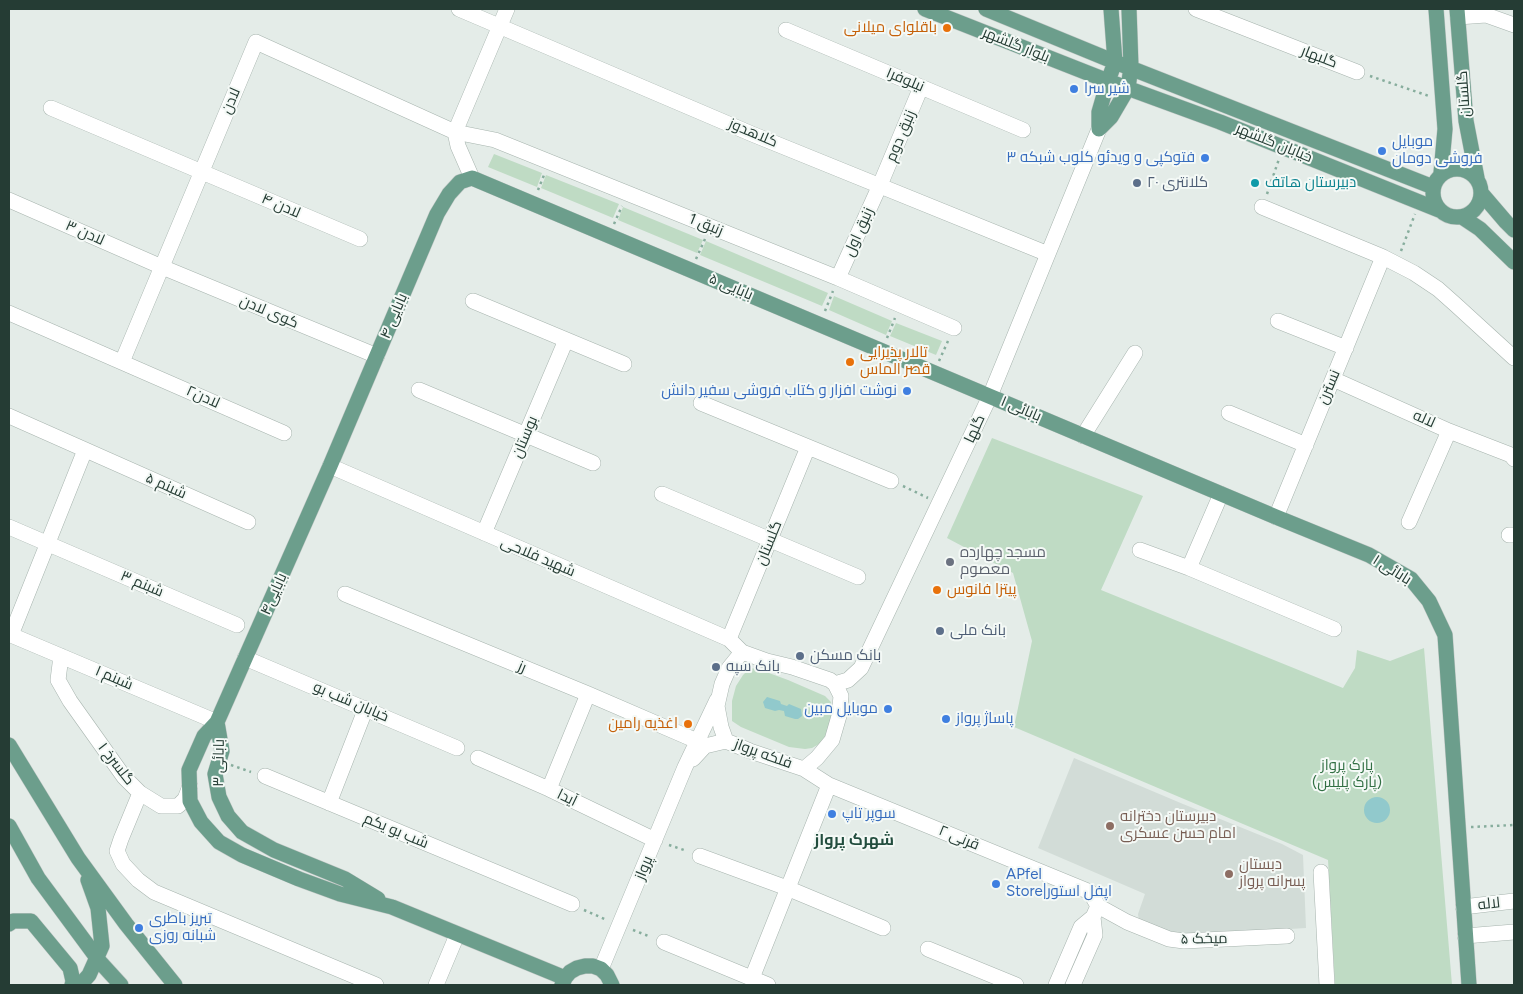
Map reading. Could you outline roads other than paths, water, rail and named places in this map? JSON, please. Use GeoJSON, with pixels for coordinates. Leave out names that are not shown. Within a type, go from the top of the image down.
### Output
{"type":"FeatureCollection","features":[{"type":"Feature","properties":{"kind":"main road","name":"بلوار گلشهر"},"geometry":{"type":"LineString","coordinates":[[925,9],[1108,81]]}},
{"type":"Feature","properties":{"kind":"main road","name":"بلوار گلشهر"},"geometry":{"type":"LineString","coordinates":[[986,9],[1115,62]]}},
{"type":"Feature","properties":{"kind":"main road"},"geometry":{"type":"LineString","coordinates":[[1099,129],[1099,112],[1115,62],[1111,9]]}},
{"type":"Feature","properties":{"kind":"main road"},"geometry":{"type":"LineString","coordinates":[[1099,129],[1111,117],[1128,88],[1131,67],[1129,9]]}},
{"type":"Feature","properties":{"kind":"main road","name":"گلستان"},"geometry":{"type":"LineString","coordinates":[[1436,9],[1445,129],[1441,174]]}},
{"type":"Feature","properties":{"kind":"main road","name":"گلستان"},"geometry":{"type":"LineString","coordinates":[[1458,13],[1466,121],[1477,178]]}},
{"type":"Feature","properties":{"kind":"main road","name":"خیابان گلشهر"},"geometry":{"type":"LineString","coordinates":[[1115,62],[1433,187]]}},
{"type":"Feature","properties":{"kind":"main road","name":"خیابان گلشهر"},"geometry":{"type":"LineString","coordinates":[[1108,81],[1283,147],[1439,210]]}},
{"type":"Feature","properties":{"kind":"main road"},"geometry":{"type":"LineString","coordinates":[[1482,194],[1476,209],[1462,217],[1445,215],[1434,203],[1432,195],[1436,179],[1441,174],[1456,168],[1464,169],[1477,178],[1482,194],[1514,230]]}},
{"type":"Feature","properties":{"kind":"main road","name":"۵ بابایی"},"geometry":{"type":"LineString","coordinates":[[472,178],[990,396]]}},
{"type":"Feature","properties":{"kind":"main road","name":"بابایی ۴"},"geometry":{"type":"LineString","coordinates":[[330,466],[438,214],[449,194],[460,182],[472,178]]}},
{"type":"Feature","properties":{"kind":"main road"},"geometry":{"type":"LineString","coordinates":[[1462,217],[1480,229],[1514,262]]}},
{"type":"Feature","properties":{"kind":"main road","name":"بابائی ۱"},"geometry":{"type":"LineString","coordinates":[[990,396],[1276,518],[1369,555],[1411,579],[1429,601],[1445,635],[1469,985]]}},
{"type":"Feature","properties":{"kind":"main road","name":"بابایی۴"},"geometry":{"type":"LineString","coordinates":[[218,722],[330,466]]}},
{"type":"Feature","properties":{"kind":"main road","name":"بابائی ۳"},"geometry":{"type":"LineString","coordinates":[[218,722],[222,751],[215,774],[219,797],[228,816],[242,832],[274,850],[345,879],[392,907],[564,982]]}},
{"type":"Feature","properties":{"kind":"main road","name":"بابائی ۳"},"geometry":{"type":"LineString","coordinates":[[218,722],[204,736],[190,770],[190,801],[201,822],[219,842],[242,855],[299,879],[340,894],[392,907]]}},
{"type":"Feature","properties":{"kind":"main road"},"geometry":{"type":"LineString","coordinates":[[9,745],[81,862],[126,924],[175,985]]}},
{"type":"Feature","properties":{"kind":"main road"},"geometry":{"type":"LineString","coordinates":[[9,826],[38,878],[100,962],[121,985]]}},
{"type":"Feature","properties":{"kind":"main road"},"geometry":{"type":"LineString","coordinates":[[80,985],[89,975],[102,946],[98,908],[81,862]]}},
{"type":"Feature","properties":{"kind":"main road"},"geometry":{"type":"LineString","coordinates":[[9,924],[14,921],[31,921],[70,968],[72,985]]}},
{"type":"Feature","properties":{"kind":"main road"},"geometry":{"type":"LineString","coordinates":[[564,982],[570,972],[577,968],[593,966],[601,969],[607,975],[612,985]]}},
{"type":"Feature","properties":{"kind":"street","name":"کلاهدوز"},"geometry":{"type":"LineString","coordinates":[[459,9],[743,130],[1048,254]]}},
{"type":"Feature","properties":{"kind":"street"},"geometry":{"type":"LineString","coordinates":[[472,178],[458,146],[455,132],[507,9]]}},
{"type":"Feature","properties":{"kind":"street","name":"گلبهار"},"geometry":{"type":"LineString","coordinates":[[1196,9],[1357,72]]}},
{"type":"Feature","properties":{"kind":"street"},"geometry":{"type":"LineString","coordinates":[[1458,13],[1486,15],[1514,25]]}},
{"type":"Feature","properties":{"kind":"street","name":"نیلوفر۱"},"geometry":{"type":"LineString","coordinates":[[786,30],[1023,130]]}},
{"type":"Feature","properties":{"kind":"street","name":"لادن"},"geometry":{"type":"LineString","coordinates":[[122,362],[256,42],[455,132]]}},
{"type":"Feature","properties":{"kind":"street","name":"زنبق دوم"},"geometry":{"type":"LineString","coordinates":[[880,186],[922,87]]}},
{"type":"Feature","properties":{"kind":"street","name":"لادن ۴"},"geometry":{"type":"LineString","coordinates":[[51,108],[360,239]]}},
{"type":"Feature","properties":{"kind":"street","name":"گلها"},"geometry":{"type":"LineString","coordinates":[[835,684],[848,680],[862,668],[990,396],[1099,129]]}},
{"type":"Feature","properties":{"kind":"street","name":"زنبق 1"},"geometry":{"type":"LineString","coordinates":[[455,132],[495,140],[838,278],[954,328]]}},
{"type":"Feature","properties":{"kind":"street","name":"زنبق اول"},"geometry":{"type":"LineString","coordinates":[[838,278],[880,186]]}},
{"type":"Feature","properties":{"kind":"street","name":"لادن ۳"},"geometry":{"type":"LineString","coordinates":[[9,200],[162,267]]}},
{"type":"Feature","properties":{"kind":"street"},"geometry":{"type":"LineString","coordinates":[[1262,207],[1414,273],[1438,289],[1514,358]]}},
{"type":"Feature","properties":{"kind":"street","name":"نسترن"},"geometry":{"type":"LineString","coordinates":[[1276,518],[1346,348],[1389,261]]}},
{"type":"Feature","properties":{"kind":"street","name":"کوی لادن"},"geometry":{"type":"LineString","coordinates":[[162,267],[376,356]]}},
{"type":"Feature","properties":{"kind":"street"},"geometry":{"type":"LineString","coordinates":[[473,301],[624,364]]}},
{"type":"Feature","properties":{"kind":"street","name":"لادن۲"},"geometry":{"type":"LineString","coordinates":[[9,313],[284,433]]}},
{"type":"Feature","properties":{"kind":"street"},"geometry":{"type":"LineString","coordinates":[[1278,321],[1346,348]]}},
{"type":"Feature","properties":{"kind":"street","name":"بوستان"},"geometry":{"type":"LineString","coordinates":[[484,533],[566,340]]}},
{"type":"Feature","properties":{"kind":"street"},"geometry":{"type":"LineString","coordinates":[[1083,436],[1135,352]]}},
{"type":"Feature","properties":{"kind":"street","name":"لاله"},"geometry":{"type":"LineString","coordinates":[[1333,379],[1511,456],[1514,459]]}},
{"type":"Feature","properties":{"kind":"street"},"geometry":{"type":"LineString","coordinates":[[420,390],[593,463]]}},
{"type":"Feature","properties":{"kind":"street"},"geometry":{"type":"LineString","coordinates":[[702,404],[891,481]]}},
{"type":"Feature","properties":{"kind":"street"},"geometry":{"type":"LineString","coordinates":[[1229,413],[1306,445]]}},
{"type":"Feature","properties":{"kind":"street","name":"شبنم ۵"},"geometry":{"type":"LineString","coordinates":[[9,416],[248,522]]}},
{"type":"Feature","properties":{"kind":"street"},"geometry":{"type":"LineString","coordinates":[[1409,522],[1449,430]]}},
{"type":"Feature","properties":{"kind":"street","name":"گلستان"},"geometry":{"type":"LineString","coordinates":[[729,639],[808,447]]}},
{"type":"Feature","properties":{"kind":"street"},"geometry":{"type":"LineString","coordinates":[[47,544],[85,450]]}},
{"type":"Feature","properties":{"kind":"street","name":"شهید فلاحی"},"geometry":{"type":"LineString","coordinates":[[330,466],[729,639],[742,652]]}},
{"type":"Feature","properties":{"kind":"street"},"geometry":{"type":"LineString","coordinates":[[662,494],[858,577]]}},
{"type":"Feature","properties":{"kind":"street"},"geometry":{"type":"LineString","coordinates":[[1189,568],[1221,494]]}},
{"type":"Feature","properties":{"kind":"street","name":"شبنم ۳"},"geometry":{"type":"LineString","coordinates":[[9,527],[237,625]]}},
{"type":"Feature","properties":{"kind":"street","name":"شبنم ۱"},"geometry":{"type":"LineString","coordinates":[[47,544],[11,635],[218,722]]}},
{"type":"Feature","properties":{"kind":"street"},"geometry":{"type":"LineString","coordinates":[[1140,550],[1189,568],[1334,629]]}},
{"type":"Feature","properties":{"kind":"street","name":"رز"},"geometry":{"type":"LineString","coordinates":[[345,594],[697,741]]}},
{"type":"Feature","properties":{"kind":"street"},"geometry":{"type":"LineString","coordinates":[[742,652],[830,680],[835,684]]}},
{"type":"Feature","properties":{"kind":"street","name":"فلکه پرواز"},"geometry":{"type":"LineString","coordinates":[[742,652],[729,668],[722,684],[717,706],[721,728],[726,740],[750,751],[804,769],[817,758],[832,740],[839,716],[841,696],[835,684]]}},
{"type":"Feature","properties":{"kind":"street","name":"گلسرخ ۱"},"geometry":{"type":"LineString","coordinates":[[61,656],[58,680],[70,701],[124,777],[140,793],[118,851],[123,864],[138,880],[154,892],[376,985]]}},
{"type":"Feature","properties":{"kind":"street","name":"خیابان شب بو"},"geometry":{"type":"LineString","coordinates":[[245,658],[457,748]]}},
{"type":"Feature","properties":{"kind":"street"},"geometry":{"type":"LineString","coordinates":[[548,789],[588,694]]}},
{"type":"Feature","properties":{"kind":"street","name":"پرواز"},"geometry":{"type":"LineString","coordinates":[[601,969],[685,767],[719,695]]}},
{"type":"Feature","properties":{"kind":"street"},"geometry":{"type":"LineString","coordinates":[[329,803],[366,708]]}},
{"type":"Feature","properties":{"kind":"street","name":"پرواز"},"geometry":{"type":"LineString","coordinates":[[685,767],[705,746],[726,740]]}},
{"type":"Feature","properties":{"kind":"street","name":"آیدا"},"geometry":{"type":"LineString","coordinates":[[478,758],[655,840]]}},
{"type":"Feature","properties":{"kind":"street","name":"قرنی ۲"},"geometry":{"type":"LineString","coordinates":[[804,769],[829,785],[1090,892],[1095,912]]}},
{"type":"Feature","properties":{"kind":"street","name":"شب بو یکم"},"geometry":{"type":"LineString","coordinates":[[265,776],[572,904]]}},
{"type":"Feature","properties":{"kind":"street"},"geometry":{"type":"LineString","coordinates":[[752,978],[829,785]]}},
{"type":"Feature","properties":{"kind":"street"},"geometry":{"type":"LineString","coordinates":[[140,793],[161,806],[178,806],[186,798],[190,786]]}},
{"type":"Feature","properties":{"kind":"street"},"geometry":{"type":"LineString","coordinates":[[700,856],[787,888],[883,928]]}},
{"type":"Feature","properties":{"kind":"street"},"geometry":{"type":"LineString","coordinates":[[1321,872],[1327,985]]}},
{"type":"Feature","properties":{"kind":"street","name":"لاله"},"geometry":{"type":"LineString","coordinates":[[1463,907],[1514,901]]}},
{"type":"Feature","properties":{"kind":"street"},"geometry":{"type":"LineString","coordinates":[[1056,985],[1082,927],[1095,912]]}},
{"type":"Feature","properties":{"kind":"street"},"geometry":{"type":"LineString","coordinates":[[1072,985],[1095,935],[1095,912]]}},
{"type":"Feature","properties":{"kind":"street","name":"میخک ۵"},"geometry":{"type":"LineString","coordinates":[[1095,912],[1128,922],[1169,939],[1184,941],[1287,936]]}},
{"type":"Feature","properties":{"kind":"street","name":"لاله"},"geometry":{"type":"LineString","coordinates":[[1465,936],[1514,932]]}},
{"type":"Feature","properties":{"kind":"street"},"geometry":{"type":"LineString","coordinates":[[436,985],[457,935]]}},
{"type":"Feature","properties":{"kind":"street"},"geometry":{"type":"LineString","coordinates":[[664,942],[768,985]]}},
{"type":"Feature","properties":{"kind":"street"},"geometry":{"type":"LineString","coordinates":[[928,948],[1016,985]]}},
{"type":"Feature","properties":{"kind":"water"},"geometry":{"type":"Polygon","coordinates":[[[767,697],[780,701],[781,704],[787,706],[789,704],[801,709],[802,716],[795,719],[785,716],[784,711],[765,708],[763,702],[767,697]]]}},
{"type":"Feature","properties":{"kind":"water"},"geometry":{"type":"Polygon","coordinates":[[[1377,797],[1386,801],[1390,810],[1386,819],[1377,823],[1368,819],[1364,810],[1368,801],[1377,797]]]}},
{"type":"Feature","properties":{"kind":"place","name":"باقلوای میلانی"},"geometry":{"type":"Point","coordinates":[947,28]}},
{"type":"Feature","properties":{"kind":"place","name":"شیر سرا"},"geometry":{"type":"Point","coordinates":[1074,89]}},
{"type":"Feature","properties":{"kind":"place","name":"موبایل فروشی دومان"},"geometry":{"type":"Point","coordinates":[1382,151]}},
{"type":"Feature","properties":{"kind":"place","name":"فتوکپی و ویدئو کلوب شبکه ۳"},"geometry":{"type":"Point","coordinates":[1205,158]}},
{"type":"Feature","properties":{"kind":"place","name":"کلانتری ۲۰"},"geometry":{"type":"Point","coordinates":[1137,183]}},
{"type":"Feature","properties":{"kind":"place","name":"دبیرستان هاتف"},"geometry":{"type":"Point","coordinates":[1255,183]}},
{"type":"Feature","properties":{"kind":"place","name":"تالار پذیرایی قصر الماس"},"geometry":{"type":"Point","coordinates":[850,362]}},
{"type":"Feature","properties":{"kind":"place","name":"نوشت افزار و کتاب فروشی سفیر دانش"},"geometry":{"type":"Point","coordinates":[907,391]}},
{"type":"Feature","properties":{"kind":"place","name":"مسجد چهارده معصوم"},"geometry":{"type":"Point","coordinates":[950,562]}},
{"type":"Feature","properties":{"kind":"place","name":"پیتزا فانوس"},"geometry":{"type":"Point","coordinates":[937,590]}},
{"type":"Feature","properties":{"kind":"place","name":"بانک ملی"},"geometry":{"type":"Point","coordinates":[940,631]}},
{"type":"Feature","properties":{"kind":"place","name":"بانک مسکن"},"geometry":{"type":"Point","coordinates":[800,656]}},
{"type":"Feature","properties":{"kind":"place","name":"بانک سپه"},"geometry":{"type":"Point","coordinates":[716,667]}},
{"type":"Feature","properties":{"kind":"place","name":"موبایل مبین"},"geometry":{"type":"Point","coordinates":[888,709]}},
{"type":"Feature","properties":{"kind":"place","name":"پاساژ پرواز"},"geometry":{"type":"Point","coordinates":[946,719]}},
{"type":"Feature","properties":{"kind":"place","name":"اغذیه رامین"},"geometry":{"type":"Point","coordinates":[688,724]}},
{"type":"Feature","properties":{"kind":"place","name":"سوپر تاپ"},"geometry":{"type":"Point","coordinates":[832,814]}},
{"type":"Feature","properties":{"kind":"place","name":"دبیرستان دخترانه امام حسن عسکری"},"geometry":{"type":"Point","coordinates":[1110,826]}},
{"type":"Feature","properties":{"kind":"place","name":"دبستان پسرانه پرواز"},"geometry":{"type":"Point","coordinates":[1229,874]}},
{"type":"Feature","properties":{"kind":"place","name":"APfel Store|اپفل استور"},"geometry":{"type":"Point","coordinates":[996,884]}},
{"type":"Feature","properties":{"kind":"place","name":"تبریز باطری شبانه روزی"},"geometry":{"type":"Point","coordinates":[139,928]}},
{"type":"Feature","properties":{"kind":"district","name":"شهرک پرواز"},"geometry":{"type":"Point","coordinates":[854,840]}},
{"type":"Feature","properties":{"kind":"park label","name":"پارک پرواز (پارک پلیس)"},"geometry":{"type":"Point","coordinates":[1347,774]}}]}
